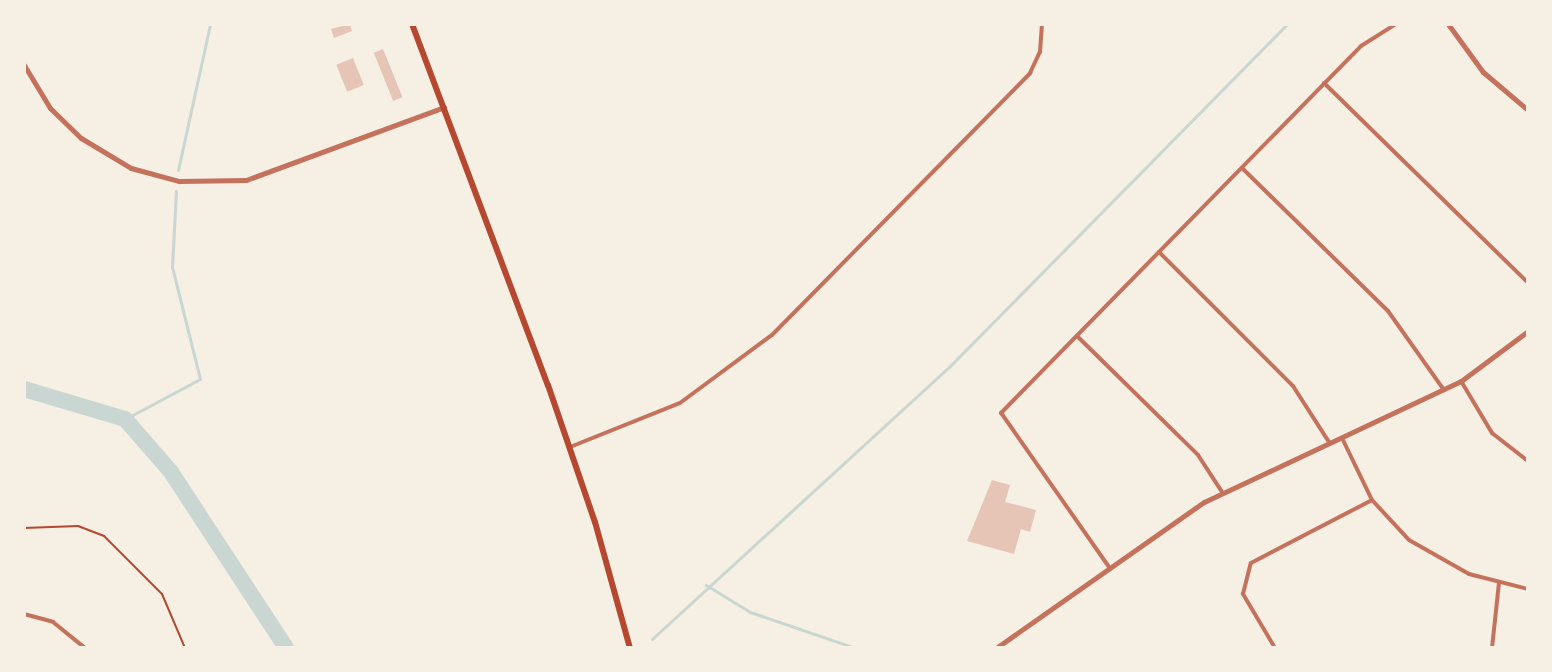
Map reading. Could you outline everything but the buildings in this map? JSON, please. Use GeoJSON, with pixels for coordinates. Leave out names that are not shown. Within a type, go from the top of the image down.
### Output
{"type":"FeatureCollection","features":[{"type":"Feature","properties":{"kind":"main road"},"geometry":{"type":"LineString","coordinates":[[412,24],[570,447],[630,648]]}},
{"type":"Feature","properties":{"kind":"street"},"geometry":{"type":"LineString","coordinates":[[570,447],[680,403],[772,335],[1030,73],[1040,52],[1042,24]]}},
{"type":"Feature","properties":{"kind":"street"},"geometry":{"type":"LineString","coordinates":[[1109,567],[1001,413],[1361,46],[1396,24]]}},
{"type":"Feature","properties":{"kind":"street"},"geometry":{"type":"LineString","coordinates":[[1448,24],[1483,72],[1528,110]]}},
{"type":"Feature","properties":{"kind":"street"},"geometry":{"type":"LineString","coordinates":[[24,65],[50,108],[81,138],[131,168],[179,181],[246,180],[444,107]]}},
{"type":"Feature","properties":{"kind":"street"},"geometry":{"type":"LineString","coordinates":[[1324,83],[1528,283]]}},
{"type":"Feature","properties":{"kind":"street"},"geometry":{"type":"LineString","coordinates":[[1242,168],[1397,321],[1444,390]]}},
{"type":"Feature","properties":{"kind":"street"},"geometry":{"type":"LineString","coordinates":[[1159,252],[1293,386],[1329,442]]}},
{"type":"Feature","properties":{"kind":"street"},"geometry":{"type":"LineString","coordinates":[[996,648],[1109,567],[1222,492],[1444,390],[1461,381],[1528,331]]}},
{"type":"Feature","properties":{"kind":"street"},"geometry":{"type":"LineString","coordinates":[[1077,336],[1198,455],[1222,492]]}},
{"type":"Feature","properties":{"kind":"street"},"geometry":{"type":"LineString","coordinates":[[1461,381],[1492,433],[1528,461]]}},
{"type":"Feature","properties":{"kind":"street"},"geometry":{"type":"LineString","coordinates":[[1342,437],[1372,500],[1429,554],[1499,583],[1528,589]]}},
{"type":"Feature","properties":{"kind":"street"},"geometry":{"type":"LineString","coordinates":[[1275,648],[1243,594],[1251,563],[1372,500]]}},
{"type":"Feature","properties":{"kind":"street"},"geometry":{"type":"LineString","coordinates":[[1492,648],[1499,583]]}},
{"type":"Feature","properties":{"kind":"street"},"geometry":{"type":"LineString","coordinates":[[24,614],[60,626],[85,648]]}},
{"type":"Feature","properties":{"kind":"path"},"geometry":{"type":"LineString","coordinates":[[24,528],[78,526],[104,536],[162,594],[185,648]]}},
{"type":"Feature","properties":{"kind":"waterway"},"geometry":{"type":"LineString","coordinates":[[178,170],[210,24]]}},
{"type":"Feature","properties":{"kind":"waterway"},"geometry":{"type":"LineString","coordinates":[[652,639],[949,367],[1287,24]]}},
{"type":"Feature","properties":{"kind":"waterway"},"geometry":{"type":"LineString","coordinates":[[125,419],[200,379],[172,267],[176,191]]}},
{"type":"Feature","properties":{"kind":"waterway"},"geometry":{"type":"LineString","coordinates":[[24,389],[125,419],[171,472],[286,648]]}},
{"type":"Feature","properties":{"kind":"waterway"},"geometry":{"type":"LineString","coordinates":[[706,585],[750,612],[855,648]]}},
{"type":"Feature","properties":{"kind":"waterway"},"geometry":{"type":"LineString","coordinates":[[925,648],[968,648]]}}]}
